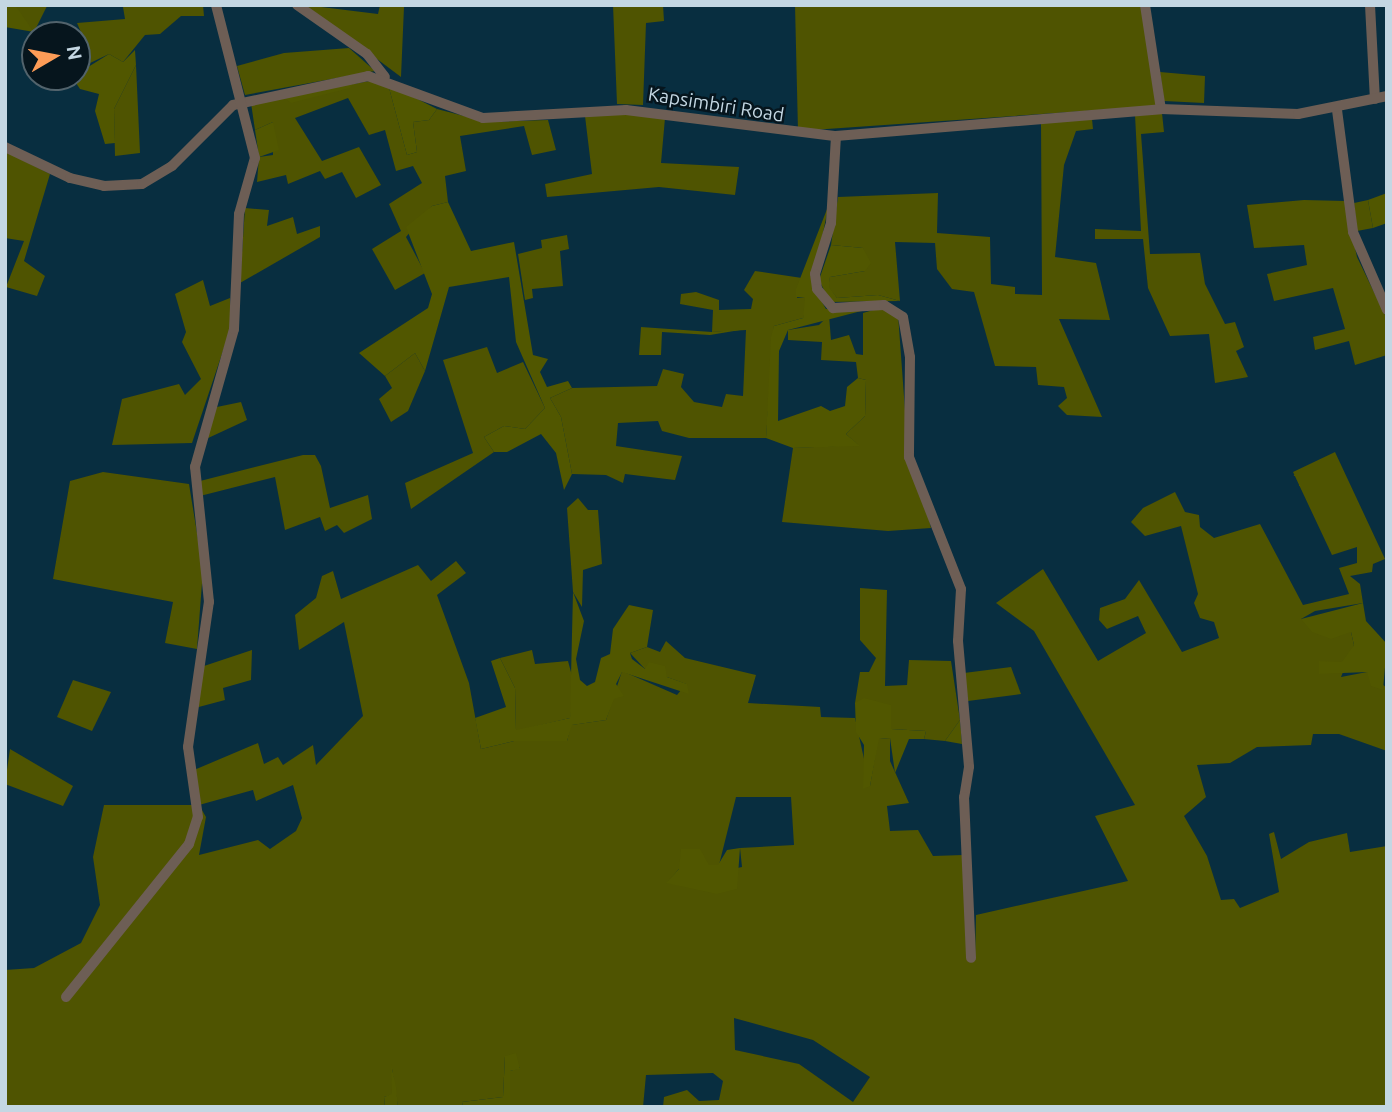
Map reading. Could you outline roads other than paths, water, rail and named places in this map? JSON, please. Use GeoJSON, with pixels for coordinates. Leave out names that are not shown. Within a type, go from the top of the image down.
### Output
{"type":"FeatureCollection","features":[{"type":"Feature","properties":{"kind":"street"},"geometry":{"type":"LineString","coordinates":[[66,997],[188,844],[198,817],[188,747],[209,602],[195,467],[234,329],[239,214],[255,158],[243,101],[216,5]]}},
{"type":"Feature","properties":{"kind":"street"},"geometry":{"type":"LineString","coordinates":[[297,5],[367,54],[385,77]]}},
{"type":"Feature","properties":{"kind":"street"},"geometry":{"type":"LineString","coordinates":[[1145,5],[1161,109]]}},
{"type":"Feature","properties":{"kind":"street"},"geometry":{"type":"LineString","coordinates":[[1370,5],[1375,99]]}},
{"type":"Feature","properties":{"kind":"street","name":"Kapsimbiri Road"},"geometry":{"type":"LineString","coordinates":[[5,146],[70,178],[104,186],[142,184],[172,166],[224,110],[243,101],[348,77],[385,77],[483,118],[626,110],[836,136],[1161,109],[1269,116],[1338,110],[1387,96]]}},
{"type":"Feature","properties":{"kind":"street"},"geometry":{"type":"LineString","coordinates":[[1338,110],[1353,232],[1387,310]]}},
{"type":"Feature","properties":{"kind":"street"},"geometry":{"type":"LineString","coordinates":[[836,136],[831,223],[815,274],[817,289],[832,308],[888,305],[903,317],[910,357],[909,457],[961,589],[958,641],[969,767],[964,797],[971,958]]}}]}
